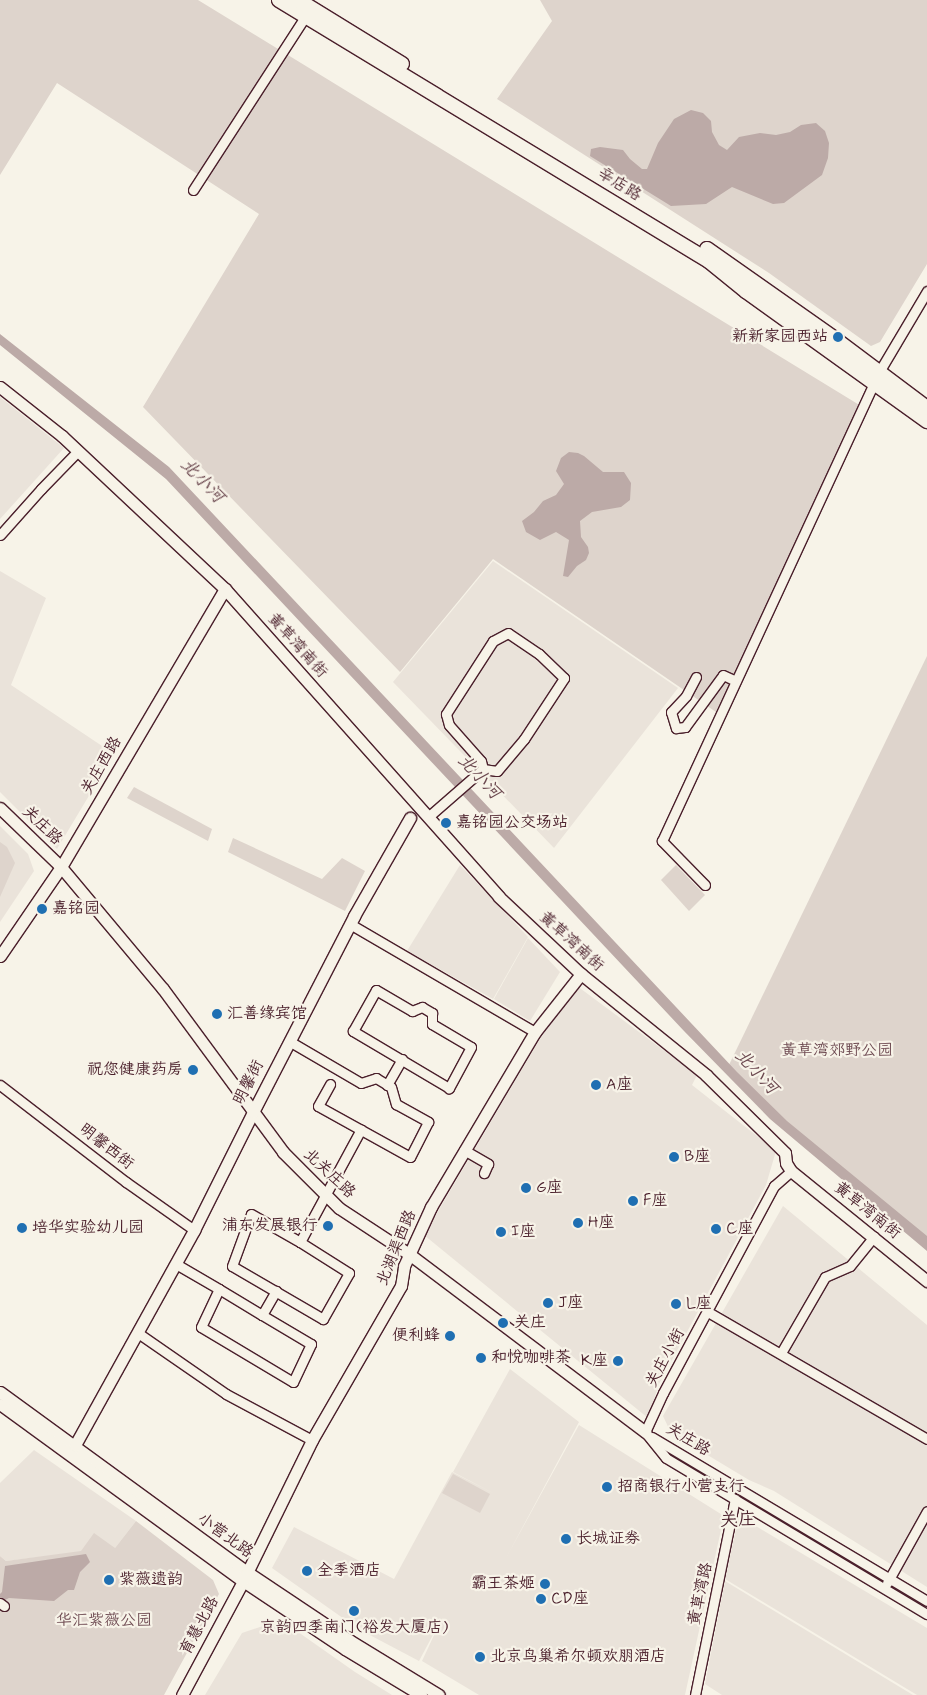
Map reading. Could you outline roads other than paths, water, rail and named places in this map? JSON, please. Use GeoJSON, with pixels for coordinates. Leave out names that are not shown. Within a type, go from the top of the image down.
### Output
{"type":"FeatureCollection","features":[{"type":"Feature","properties":{"kind":"main road","name":"辛店路"},"geometry":{"type":"LineString","coordinates":[[278,0],[308,12],[714,253],[877,378],[927,421]]}},
{"type":"Feature","properties":{"kind":"main road","name":"辛店路"},"geometry":{"type":"LineString","coordinates":[[298,0],[308,12]]}},
{"type":"Feature","properties":{"kind":"main road","name":"辛店路"},"geometry":{"type":"LineString","coordinates":[[877,378],[927,408]]}},
{"type":"Feature","properties":{"kind":"street"},"geometry":{"type":"LineString","coordinates":[[193,190],[308,12]]}},
{"type":"Feature","properties":{"kind":"street"},"geometry":{"type":"LineString","coordinates":[[704,885],[662,840],[877,378],[927,291]]}},
{"type":"Feature","properties":{"kind":"street","name":"黄草湾南街"},"geometry":{"type":"LineString","coordinates":[[0,386],[78,451],[225,589],[499,897],[581,974],[706,1075],[785,1153],[786,1163],[791,1171],[874,1236],[927,1281]]}},
{"type":"Feature","properties":{"kind":"street"},"geometry":{"type":"LineString","coordinates":[[0,535],[41,488],[78,451]]}},
{"type":"Feature","properties":{"kind":"street","name":"关庄西路"},"geometry":{"type":"LineString","coordinates":[[0,956],[61,868],[225,589]]}},
{"type":"Feature","properties":{"kind":"street"},"geometry":{"type":"LineString","coordinates":[[428,817],[483,769],[497,771],[524,739],[564,678],[539,654],[508,633],[493,641],[446,714],[449,725],[481,761],[483,769]]}},
{"type":"Feature","properties":{"kind":"street"},"geometry":{"type":"LineString","coordinates":[[696,677],[686,696],[671,712],[676,728],[685,727],[724,675],[736,681]]}},
{"type":"Feature","properties":{"kind":"street","name":"关庄路"},"geometry":{"type":"LineString","coordinates":[[0,808],[61,868]]}},
{"type":"Feature","properties":{"kind":"street","name":"明馨街"},"geometry":{"type":"LineString","coordinates":[[74,1445],[176,1264],[350,924],[410,818]]}},
{"type":"Feature","properties":{"kind":"street","name":"北关庄路"},"geometry":{"type":"LineString","coordinates":[[61,868],[163,989],[283,1152],[339,1208],[410,1254],[645,1432]]}},
{"type":"Feature","properties":{"kind":"street"},"geometry":{"type":"LineString","coordinates":[[350,924],[535,1032]]}},
{"type":"Feature","properties":{"kind":"street","name":"北湖渠西路"},"geometry":{"type":"LineString","coordinates":[[245,1577],[312,1440],[401,1286],[404,1266],[431,1208],[535,1032],[581,974]]}},
{"type":"Feature","properties":{"kind":"street"},"geometry":{"type":"LineString","coordinates":[[376,990],[412,1011],[422,1007],[432,1013],[432,1024],[471,1047],[449,1088],[402,1059],[353,1032],[376,990]]}},
{"type":"Feature","properties":{"kind":"street"},"geometry":{"type":"LineString","coordinates":[[289,1041],[361,1083],[376,1078],[391,1088],[396,1104],[428,1122],[410,1157],[318,1106],[330,1084]]}},
{"type":"Feature","properties":{"kind":"street"},"geometry":{"type":"LineString","coordinates":[[387,1085],[402,1059]]}},
{"type":"Feature","properties":{"kind":"street","name":"明馨西街"},"geometry":{"type":"LineString","coordinates":[[0,1085],[126,1182],[194,1230]]}},
{"type":"Feature","properties":{"kind":"street"},"geometry":{"type":"LineString","coordinates":[[300,1242],[361,1129]]}},
{"type":"Feature","properties":{"kind":"street"},"geometry":{"type":"LineString","coordinates":[[464,1150],[488,1164],[484,1173]]}},
{"type":"Feature","properties":{"kind":"street","name":"关庄小街"},"geometry":{"type":"LineString","coordinates":[[645,1432],[663,1393],[774,1186],[791,1171]]}},
{"type":"Feature","properties":{"kind":"street"},"geometry":{"type":"LineString","coordinates":[[251,1214],[300,1242],[349,1273],[323,1319],[232,1266],[251,1214]]}},
{"type":"Feature","properties":{"kind":"street"},"geometry":{"type":"LineString","coordinates":[[781,1353],[825,1277],[850,1266],[874,1236]]}},
{"type":"Feature","properties":{"kind":"street"},"geometry":{"type":"LineString","coordinates":[[176,1264],[219,1289],[311,1344],[293,1382],[201,1327],[219,1289]]}},
{"type":"Feature","properties":{"kind":"street"},"geometry":{"type":"LineString","coordinates":[[262,1315],[276,1291]]}},
{"type":"Feature","properties":{"kind":"street"},"geometry":{"type":"LineString","coordinates":[[708,1312],[927,1439]]}},
{"type":"Feature","properties":{"kind":"street"},"geometry":{"type":"LineString","coordinates":[[138,1334],[226,1394],[312,1440]]}},
{"type":"Feature","properties":{"kind":"street","name":"小营北路"},"geometry":{"type":"LineString","coordinates":[[0,1392],[74,1445],[245,1577],[439,1695]]}},
{"type":"Feature","properties":{"kind":"street","name":"小营北路"},"geometry":{"type":"LineString","coordinates":[[0,1404],[345,1649],[422,1695]]}},
{"type":"Feature","properties":{"kind":"street","name":"关庄路"},"geometry":{"type":"LineString","coordinates":[[645,1432],[666,1458],[927,1614]]}},
{"type":"Feature","properties":{"kind":"street","name":"关庄路"},"geometry":{"type":"LineString","coordinates":[[645,1432],[927,1602]]}},
{"type":"Feature","properties":{"kind":"street","name":"黄草湾路"},"geometry":{"type":"LineString","coordinates":[[695,1695],[734,1499]]}},
{"type":"Feature","properties":{"kind":"street"},"geometry":{"type":"LineString","coordinates":[[884,1588],[927,1511]]}},
{"type":"Feature","properties":{"kind":"street","name":"育慧北路"},"geometry":{"type":"LineString","coordinates":[[182,1695],[245,1577]]}},
{"type":"Feature","properties":{"kind":"place","name":"新新家园西站"},"geometry":{"type":"Point","coordinates":[838,337]}},
{"type":"Feature","properties":{"kind":"place","name":"嘉铭园公交场站"},"geometry":{"type":"Point","coordinates":[446,823]}},
{"type":"Feature","properties":{"kind":"place","name":"嘉铭园"},"geometry":{"type":"Point","coordinates":[42,909]}},
{"type":"Feature","properties":{"kind":"place","name":"汇善缘宾馆"},"geometry":{"type":"Point","coordinates":[217,1014]}},
{"type":"Feature","properties":{"kind":"place","name":"祝您健康药房"},"geometry":{"type":"Point","coordinates":[193,1070]}},
{"type":"Feature","properties":{"kind":"place","name":"A座"},"geometry":{"type":"Point","coordinates":[596,1085]}},
{"type":"Feature","properties":{"kind":"place","name":"B座"},"geometry":{"type":"Point","coordinates":[674,1157]}},
{"type":"Feature","properties":{"kind":"place","name":"G座"},"geometry":{"type":"Point","coordinates":[526,1188]}},
{"type":"Feature","properties":{"kind":"place","name":"F座"},"geometry":{"type":"Point","coordinates":[633,1201]}},
{"type":"Feature","properties":{"kind":"place","name":"H座"},"geometry":{"type":"Point","coordinates":[578,1223]}},
{"type":"Feature","properties":{"kind":"place","name":"浦东发展银行"},"geometry":{"type":"Point","coordinates":[328,1226]}},
{"type":"Feature","properties":{"kind":"place","name":"培华实验幼儿园"},"geometry":{"type":"Point","coordinates":[22,1228]}},
{"type":"Feature","properties":{"kind":"place","name":"C座"},"geometry":{"type":"Point","coordinates":[716,1229]}},
{"type":"Feature","properties":{"kind":"place","name":"I座"},"geometry":{"type":"Point","coordinates":[501,1232]}},
{"type":"Feature","properties":{"kind":"place","name":"J座"},"geometry":{"type":"Point","coordinates":[548,1303]}},
{"type":"Feature","properties":{"kind":"place","name":"L座"},"geometry":{"type":"Point","coordinates":[676,1304]}},
{"type":"Feature","properties":{"kind":"place","name":"关庄"},"geometry":{"type":"Point","coordinates":[503,1323]}},
{"type":"Feature","properties":{"kind":"place","name":"便利蜂"},"geometry":{"type":"Point","coordinates":[450,1336]}},
{"type":"Feature","properties":{"kind":"place","name":"和悦咖啡茶"},"geometry":{"type":"Point","coordinates":[481,1358]}},
{"type":"Feature","properties":{"kind":"place","name":"K座"},"geometry":{"type":"Point","coordinates":[618,1361]}},
{"type":"Feature","properties":{"kind":"place","name":"招商银行小营支行"},"geometry":{"type":"Point","coordinates":[607,1487]}},
{"type":"Feature","properties":{"kind":"place","name":"长城证券"},"geometry":{"type":"Point","coordinates":[566,1539]}},
{"type":"Feature","properties":{"kind":"place","name":"全季酒店"},"geometry":{"type":"Point","coordinates":[307,1571]}},
{"type":"Feature","properties":{"kind":"place","name":"紫薇遗韵"},"geometry":{"type":"Point","coordinates":[109,1580]}},
{"type":"Feature","properties":{"kind":"place","name":"霸王茶姬"},"geometry":{"type":"Point","coordinates":[545,1584]}},
{"type":"Feature","properties":{"kind":"place","name":"CD座"},"geometry":{"type":"Point","coordinates":[541,1599]}},
{"type":"Feature","properties":{"kind":"place","name":"京韵四季南门(裕发大厦店)"},"geometry":{"type":"Point","coordinates":[354,1611]}},
{"type":"Feature","properties":{"kind":"place","name":"北京鸟巢希尔顿欢朋酒店"},"geometry":{"type":"Point","coordinates":[480,1657]}},
{"type":"Feature","properties":{"kind":"district","name":"关庄"},"geometry":{"type":"Point","coordinates":[738,1520]}},
{"type":"Feature","properties":{"kind":"water label","name":"北小河"},"geometry":{"type":"Point","coordinates":[202,481]}},
{"type":"Feature","properties":{"kind":"water label","name":"北小河"},"geometry":{"type":"Point","coordinates":[479,777]}},
{"type":"Feature","properties":{"kind":"water label","name":"北小河"},"geometry":{"type":"Point","coordinates":[756,1072]}},
{"type":"Feature","properties":{"kind":"park label","name":"黄草湾郊野公园"},"geometry":{"type":"Point","coordinates":[837,1051]}},
{"type":"Feature","properties":{"kind":"park label","name":"华汇紫薇公园"},"geometry":{"type":"Point","coordinates":[104,1621]}}]}
